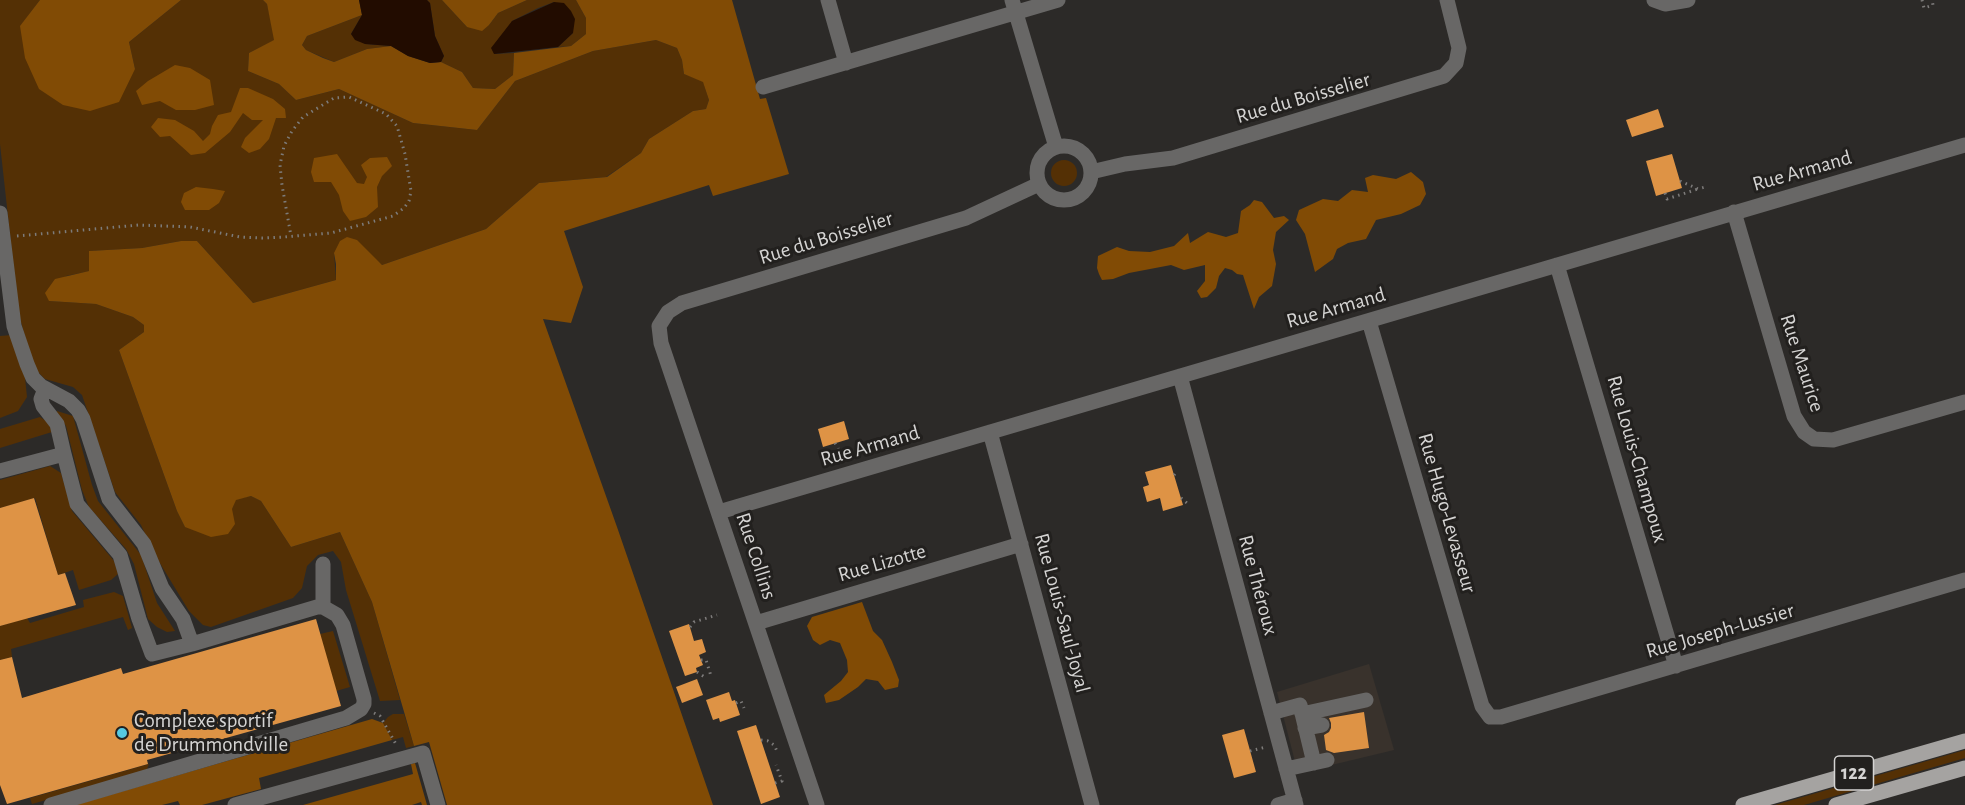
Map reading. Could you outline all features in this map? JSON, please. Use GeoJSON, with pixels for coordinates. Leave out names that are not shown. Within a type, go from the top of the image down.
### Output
{"type":"FeatureCollection","features":[{"type":"Feature","properties":{"kind":"main road","name":"122"},"geometry":{"type":"LineString","coordinates":[[1743,805],[1965,741]]}},
{"type":"Feature","properties":{"kind":"main road"},"geometry":{"type":"LineString","coordinates":[[1836,805],[1965,768]]}},
{"type":"Feature","properties":{"kind":"street"},"geometry":{"type":"LineString","coordinates":[[828,0],[846,63]]}},
{"type":"Feature","properties":{"kind":"street"},"geometry":{"type":"LineString","coordinates":[[762,87],[846,63],[1014,6],[1058,0]]}},
{"type":"Feature","properties":{"kind":"street","name":"Rue du Boisselier"},"geometry":{"type":"LineString","coordinates":[[1091,172],[1119,165],[1173,158],[1444,76],[1456,63],[1459,48],[1447,0]]}},
{"type":"Feature","properties":{"kind":"street"},"geometry":{"type":"LineString","coordinates":[[1654,0],[1665,4],[1688,0]]}},
{"type":"Feature","properties":{"kind":"street"},"geometry":{"type":"LineString","coordinates":[[1014,6],[1056,147]]}},
{"type":"Feature","properties":{"kind":"street","name":"Rue Armand"},"geometry":{"type":"LineString","coordinates":[[719,513],[1965,145]]}},
{"type":"Feature","properties":{"kind":"street"},"geometry":{"type":"LineString","coordinates":[[1056,147],[1070,147],[1076,149],[1086,159],[1091,172],[1088,186],[1083,192],[1070,199],[1055,199],[1048,195],[1039,184],[1037,169],[1043,156],[1056,147]]}},
{"type":"Feature","properties":{"kind":"street","name":"Rue du Boisselier"},"geometry":{"type":"LineString","coordinates":[[661,321],[672,308],[682,303],[966,218],[1039,184]]}},
{"type":"Feature","properties":{"kind":"street","name":"Rue Maurice"},"geometry":{"type":"LineString","coordinates":[[1734,212],[1794,416],[1804,432],[1814,439],[1833,440],[1965,402]]}},
{"type":"Feature","properties":{"kind":"street"},"geometry":{"type":"LineString","coordinates":[[0,213],[14,326],[33,378],[45,388],[69,401],[78,410],[109,500],[144,544],[162,588],[183,620],[192,644]]}},
{"type":"Feature","properties":{"kind":"street","name":"Rue Louis-Champoux"},"geometry":{"type":"LineString","coordinates":[[1557,265],[1676,666]]}},
{"type":"Feature","properties":{"kind":"street","name":"Rue Collins"},"geometry":{"type":"LineString","coordinates":[[661,321],[659,332],[661,344],[817,805]]}},
{"type":"Feature","properties":{"kind":"street","name":"Rue Hugo-Levasseur"},"geometry":{"type":"LineString","coordinates":[[1369,321],[1482,706],[1488,715]]}},
{"type":"Feature","properties":{"kind":"street","name":"Rue Théroux"},"geometry":{"type":"LineString","coordinates":[[1180,376],[1295,803]]}},
{"type":"Feature","properties":{"kind":"street"},"geometry":{"type":"LineString","coordinates":[[45,388],[41,399],[43,406],[57,424],[77,504],[120,555],[152,654],[323,607],[337,615],[343,625],[364,699],[362,706],[346,718],[51,805]]}},
{"type":"Feature","properties":{"kind":"street","name":"Rue Louis-Saul-Joyal"},"geometry":{"type":"LineString","coordinates":[[990,432],[1092,805]]}},
{"type":"Feature","properties":{"kind":"street"},"geometry":{"type":"LineString","coordinates":[[0,471],[64,454]]}},
{"type":"Feature","properties":{"kind":"street","name":"Rue Lizotte"},"geometry":{"type":"LineString","coordinates":[[756,623],[1021,544]]}},
{"type":"Feature","properties":{"kind":"street"},"geometry":{"type":"LineString","coordinates":[[323,564],[323,607]]}},
{"type":"Feature","properties":{"kind":"street","name":"Rue Joseph-Lussier"},"geometry":{"type":"LineString","coordinates":[[1488,715],[1494,718],[1501,717],[1965,580]]}},
{"type":"Feature","properties":{"kind":"street"},"geometry":{"type":"LineString","coordinates":[[1304,721],[1366,700]]}},
{"type":"Feature","properties":{"kind":"street"},"geometry":{"type":"LineString","coordinates":[[1271,713],[1300,705],[1304,721],[1321,761],[1286,769]]}},
{"type":"Feature","properties":{"kind":"street"},"geometry":{"type":"LineString","coordinates":[[1304,721],[1322,725]]}},
{"type":"Feature","properties":{"kind":"street"},"geometry":{"type":"LineString","coordinates":[[236,805],[423,753],[438,805]]}},
{"type":"Feature","properties":{"kind":"street"},"geometry":{"type":"LineString","coordinates":[[1278,805],[1295,803]]}},
{"type":"Feature","properties":{"kind":"path"},"geometry":{"type":"LineString","coordinates":[[1922,0],[1924,8],[1933,5],[1940,6]]}},
{"type":"Feature","properties":{"kind":"path"},"geometry":{"type":"LineString","coordinates":[[1932,0],[1933,5]]}},
{"type":"Feature","properties":{"kind":"path"},"geometry":{"type":"LineString","coordinates":[[3,237],[139,225],[190,227],[240,237],[291,236],[331,232],[393,216],[404,208],[409,201],[411,191],[405,154],[397,126],[386,114],[349,97],[334,98],[303,117],[292,131],[284,146],[280,165],[291,236]]}},
{"type":"Feature","properties":{"kind":"path"},"geometry":{"type":"LineString","coordinates":[[1680,181],[1698,189]]}},
{"type":"Feature","properties":{"kind":"path"},"geometry":{"type":"LineString","coordinates":[[1665,193],[1667,199],[1705,187]]}},
{"type":"Feature","properties":{"kind":"path"},"geometry":{"type":"LineString","coordinates":[[835,443],[840,452],[849,450]]}},
{"type":"Feature","properties":{"kind":"path"},"geometry":{"type":"LineString","coordinates":[[1181,498],[1187,503]]}},
{"type":"Feature","properties":{"kind":"path"},"geometry":{"type":"LineString","coordinates":[[690,627],[694,622],[717,615]]}},
{"type":"Feature","properties":{"kind":"path"},"geometry":{"type":"LineString","coordinates":[[701,660],[706,660],[711,676]]}},
{"type":"Feature","properties":{"kind":"path"},"geometry":{"type":"LineString","coordinates":[[697,672],[706,678]]}},
{"type":"Feature","properties":{"kind":"path"},"geometry":{"type":"LineString","coordinates":[[736,703],[741,701],[744,708]]}},
{"type":"Feature","properties":{"kind":"path"},"geometry":{"type":"LineString","coordinates":[[362,706],[380,716],[395,739],[401,759]]}},
{"type":"Feature","properties":{"kind":"path"},"geometry":{"type":"LineString","coordinates":[[761,740],[774,745],[777,751]]}},
{"type":"Feature","properties":{"kind":"path"},"geometry":{"type":"LineString","coordinates":[[775,783],[782,781],[776,765]]}},
{"type":"Feature","properties":{"kind":"shaded area"},"geometry":{"type":"Polygon","coordinates":[[[0,0],[40,0],[20,27],[135,69],[129,42],[181,0],[263,0],[267,4],[275,40],[249,53],[248,71],[279,84],[296,100],[339,89],[413,123],[477,130],[515,81],[593,51],[656,40],[677,48],[684,74],[703,81],[709,100],[706,109],[693,111],[649,139],[641,153],[606,177],[539,183],[486,229],[382,265],[369,254],[334,253],[336,280],[253,303],[197,241],[181,241],[142,248],[89,251],[90,271],[66,276],[49,301],[96,304],[133,317],[144,325],[144,332],[119,350],[177,511],[185,527],[232,508],[236,499],[251,496],[261,501],[291,547],[340,532],[372,602],[400,700],[380,701],[346,590],[341,562],[333,551],[318,555],[307,566],[302,588],[293,598],[211,627],[203,625],[189,611],[155,555],[141,525],[115,492],[82,395],[73,387],[45,379],[37,371],[19,315],[0,144],[0,0]]]}},
{"type":"Feature","properties":{"kind":"shaded area"},"geometry":{"type":"Polygon","coordinates":[[[40,0],[181,0],[129,42],[135,69],[119,102],[90,111],[63,105],[39,89],[25,58],[20,26],[40,0]]]}},
{"type":"Feature","properties":{"kind":"shaded area"},"geometry":{"type":"Polygon","coordinates":[[[263,0],[359,0],[362,15],[307,36],[302,45],[306,50],[334,62],[367,49],[391,46],[408,56],[430,63],[441,62],[462,72],[473,88],[495,89],[513,75],[514,53],[571,46],[586,34],[586,18],[576,0],[732,0],[760,99],[766,98],[789,174],[713,196],[709,185],[564,231],[583,287],[571,323],[543,319],[713,805],[447,805],[429,742],[414,746],[372,602],[340,532],[291,547],[261,501],[251,496],[236,500],[232,509],[235,524],[228,534],[211,537],[185,527],[177,511],[119,350],[144,332],[144,325],[133,317],[96,304],[49,301],[45,293],[55,279],[89,271],[89,251],[142,248],[181,241],[197,241],[253,303],[336,280],[334,253],[340,241],[347,237],[357,240],[382,265],[486,229],[539,183],[607,177],[641,153],[649,139],[693,111],[706,109],[709,100],[703,82],[684,74],[677,48],[656,40],[593,51],[515,81],[477,130],[413,123],[339,89],[296,100],[279,84],[248,71],[249,53],[274,40],[267,4],[263,0]]]}},
{"type":"Feature","properties":{"kind":"shaded area"},"geometry":{"type":"Polygon","coordinates":[[[359,0],[427,0],[430,3],[435,36],[444,56],[441,62],[430,63],[408,56],[391,46],[365,44],[355,40],[351,34],[362,15],[359,0]]]}},
{"type":"Feature","properties":{"kind":"shaded area"},"geometry":{"type":"Polygon","coordinates":[[[427,0],[442,0],[467,27],[489,25],[498,13],[527,0],[576,0],[586,18],[586,34],[571,46],[558,47],[573,33],[554,2],[538,8],[512,21],[494,54],[514,53],[513,75],[495,89],[473,88],[462,72],[441,62],[444,56],[435,36],[430,3],[427,0]]]}},
{"type":"Feature","properties":{"kind":"shaded area"},"geometry":{"type":"Polygon","coordinates":[[[442,0],[527,0],[498,13],[482,31],[467,27],[442,0]]]}},
{"type":"Feature","properties":{"kind":"shaded area"},"geometry":{"type":"Polygon","coordinates":[[[554,2],[564,3],[575,19],[573,33],[558,47],[494,54],[491,48],[512,21],[554,2]]]}},
{"type":"Feature","properties":{"kind":"shaded area"},"geometry":{"type":"Polygon","coordinates":[[[362,15],[351,34],[365,44],[391,46],[367,49],[334,62],[306,50],[302,45],[307,36],[362,15]]]}},
{"type":"Feature","properties":{"kind":"shaded area"},"geometry":{"type":"Polygon","coordinates":[[[175,65],[190,68],[210,80],[214,105],[195,110],[176,110],[160,101],[142,105],[136,91],[175,65]]]}},
{"type":"Feature","properties":{"kind":"shaded area"},"geometry":{"type":"Polygon","coordinates":[[[240,88],[248,88],[273,99],[285,109],[286,118],[276,118],[269,139],[260,149],[249,153],[241,147],[245,138],[263,120],[252,120],[243,113],[230,132],[205,153],[191,155],[170,136],[160,137],[151,127],[158,118],[175,120],[194,131],[203,141],[210,134],[218,115],[231,112],[240,88]]]}},
{"type":"Feature","properties":{"kind":"shaded area"},"geometry":{"type":"Polygon","coordinates":[[[337,154],[357,183],[364,184],[367,177],[361,165],[370,158],[387,157],[392,166],[382,176],[377,187],[378,207],[366,217],[350,221],[343,211],[339,195],[331,182],[314,182],[311,172],[314,158],[337,154]]]}},
{"type":"Feature","properties":{"kind":"shaded area"},"geometry":{"type":"Polygon","coordinates":[[[1064,160],[1073,164],[1077,173],[1073,182],[1064,186],[1055,182],[1051,173],[1055,164],[1064,160]]]}},
{"type":"Feature","properties":{"kind":"shaded area"},"geometry":{"type":"Polygon","coordinates":[[[1411,172],[1423,182],[1426,194],[1420,205],[1401,214],[1376,220],[1366,239],[1348,243],[1337,249],[1333,259],[1315,272],[1305,234],[1296,220],[1299,210],[1323,199],[1338,201],[1352,190],[1368,192],[1365,178],[1373,175],[1396,179],[1411,172]]]}},
{"type":"Feature","properties":{"kind":"shaded area"},"geometry":{"type":"Polygon","coordinates":[[[196,187],[225,191],[219,203],[209,210],[185,210],[181,202],[184,193],[196,187]]]}},
{"type":"Feature","properties":{"kind":"shaded area"},"geometry":{"type":"Polygon","coordinates":[[[1254,200],[1262,202],[1274,218],[1284,216],[1289,220],[1276,232],[1273,250],[1276,264],[1272,286],[1259,297],[1254,309],[1243,275],[1225,268],[1219,276],[1216,288],[1207,297],[1201,298],[1197,291],[1205,281],[1205,265],[1184,270],[1171,265],[1102,280],[1097,268],[1098,256],[1117,247],[1129,251],[1150,252],[1174,246],[1188,233],[1190,243],[1208,232],[1226,237],[1238,233],[1241,211],[1254,200]]]}},
{"type":"Feature","properties":{"kind":"shaded area"},"geometry":{"type":"Polygon","coordinates":[[[12,335],[24,368],[27,397],[18,411],[0,418],[0,336],[12,335]]]}},
{"type":"Feature","properties":{"kind":"shaded area"},"geometry":{"type":"Polygon","coordinates":[[[57,411],[73,416],[98,501],[141,555],[157,603],[175,631],[167,632],[148,619],[134,564],[126,549],[89,507],[82,490],[66,426],[57,411]]]}},
{"type":"Feature","properties":{"kind":"shaded area"},"geometry":{"type":"Polygon","coordinates":[[[40,417],[49,423],[52,432],[0,448],[0,429],[40,417]]]}},
{"type":"Feature","properties":{"kind":"shaded area"},"geometry":{"type":"Polygon","coordinates":[[[50,466],[61,473],[72,511],[114,561],[118,574],[111,580],[79,590],[73,570],[58,575],[35,498],[0,508],[0,480],[50,466]]]}},
{"type":"Feature","properties":{"kind":"shaded area"},"geometry":{"type":"Polygon","coordinates":[[[114,592],[123,596],[132,628],[128,630],[123,617],[11,649],[12,657],[0,660],[0,626],[27,618],[30,623],[84,607],[83,600],[114,592]]]}},
{"type":"Feature","properties":{"kind":"shaded area"},"geometry":{"type":"Polygon","coordinates":[[[862,602],[873,631],[882,640],[892,662],[899,680],[898,687],[885,690],[878,681],[866,679],[839,700],[826,703],[824,695],[848,672],[847,660],[840,643],[830,640],[820,645],[813,640],[807,626],[812,617],[862,602]]]}},
{"type":"Feature","properties":{"kind":"shaded area"},"geometry":{"type":"Polygon","coordinates":[[[333,631],[350,687],[336,691],[320,634],[333,631]]]}},
{"type":"Feature","properties":{"kind":"shaded area"},"geometry":{"type":"Polygon","coordinates":[[[1369,664],[1394,750],[1298,773],[1277,692],[1369,664]]]}},
{"type":"Feature","properties":{"kind":"shaded area"},"geometry":{"type":"Polygon","coordinates":[[[393,714],[404,714],[414,746],[406,748],[403,737],[392,740],[383,723],[393,714]]]}},
{"type":"Feature","properties":{"kind":"shaded area"},"geometry":{"type":"Polygon","coordinates":[[[372,719],[383,723],[392,740],[259,778],[261,789],[202,805],[180,805],[178,801],[162,805],[75,805],[372,719]]]}},
{"type":"Feature","properties":{"kind":"shaded area"},"geometry":{"type":"Polygon","coordinates":[[[1965,750],[1965,758],[1804,805],[1775,805],[1965,750]]]}},
{"type":"Feature","properties":{"kind":"shaded area"},"geometry":{"type":"Polygon","coordinates":[[[415,763],[427,805],[422,805],[421,802],[412,805],[303,805],[413,774],[411,764],[415,763]]]}},
{"type":"Feature","properties":{"kind":"shaded area"},"geometry":{"type":"Polygon","coordinates":[[[149,764],[143,772],[32,804],[30,798],[149,764]]]}},
{"type":"Feature","properties":{"kind":"building"},"geometry":{"type":"Polygon","coordinates":[[[1658,109],[1664,127],[1632,137],[1626,120],[1658,109]]]}},
{"type":"Feature","properties":{"kind":"building"},"geometry":{"type":"Polygon","coordinates":[[[1672,154],[1682,188],[1656,196],[1646,161],[1672,154]]]}},
{"type":"Feature","properties":{"kind":"building"},"geometry":{"type":"Polygon","coordinates":[[[844,421],[849,439],[823,447],[818,429],[844,421]]]}},
{"type":"Feature","properties":{"kind":"building"},"geometry":{"type":"Polygon","coordinates":[[[1171,465],[1183,505],[1163,511],[1160,498],[1147,502],[1143,487],[1149,485],[1145,472],[1171,465]]]}},
{"type":"Feature","properties":{"kind":"building"},"geometry":{"type":"Polygon","coordinates":[[[34,498],[58,575],[65,573],[76,605],[0,626],[0,508],[34,498]]]}},
{"type":"Feature","properties":{"kind":"building","name":"Complexe sportif de Drummondville"},"geometry":{"type":"Polygon","coordinates":[[[316,619],[341,706],[147,760],[148,764],[7,804],[0,785],[0,660],[12,657],[22,698],[121,668],[123,674],[316,619]]]}},
{"type":"Feature","properties":{"kind":"building"},"geometry":{"type":"Polygon","coordinates":[[[689,624],[694,641],[702,639],[706,652],[699,655],[703,665],[696,668],[697,672],[685,676],[669,631],[689,624]]]}},
{"type":"Feature","properties":{"kind":"building"},"geometry":{"type":"Polygon","coordinates":[[[697,679],[703,695],[682,703],[676,687],[697,679]]]}},
{"type":"Feature","properties":{"kind":"building"},"geometry":{"type":"Polygon","coordinates":[[[729,692],[732,701],[735,700],[740,715],[720,722],[719,718],[713,720],[706,700],[729,692]]]}},
{"type":"Feature","properties":{"kind":"building"},"geometry":{"type":"Polygon","coordinates":[[[1364,712],[1369,748],[1334,753],[1326,750],[1324,735],[1331,728],[1329,718],[1364,712]]]}},
{"type":"Feature","properties":{"kind":"building"},"geometry":{"type":"Polygon","coordinates":[[[756,725],[780,797],[761,804],[737,731],[756,725]]]}},
{"type":"Feature","properties":{"kind":"building"},"geometry":{"type":"Polygon","coordinates":[[[1244,729],[1256,772],[1234,778],[1222,735],[1244,729]]]}},
{"type":"Feature","properties":{"kind":"place","name":"Complexe sportif de Drummondville"},"geometry":{"type":"Point","coordinates":[122,733]}}]}
